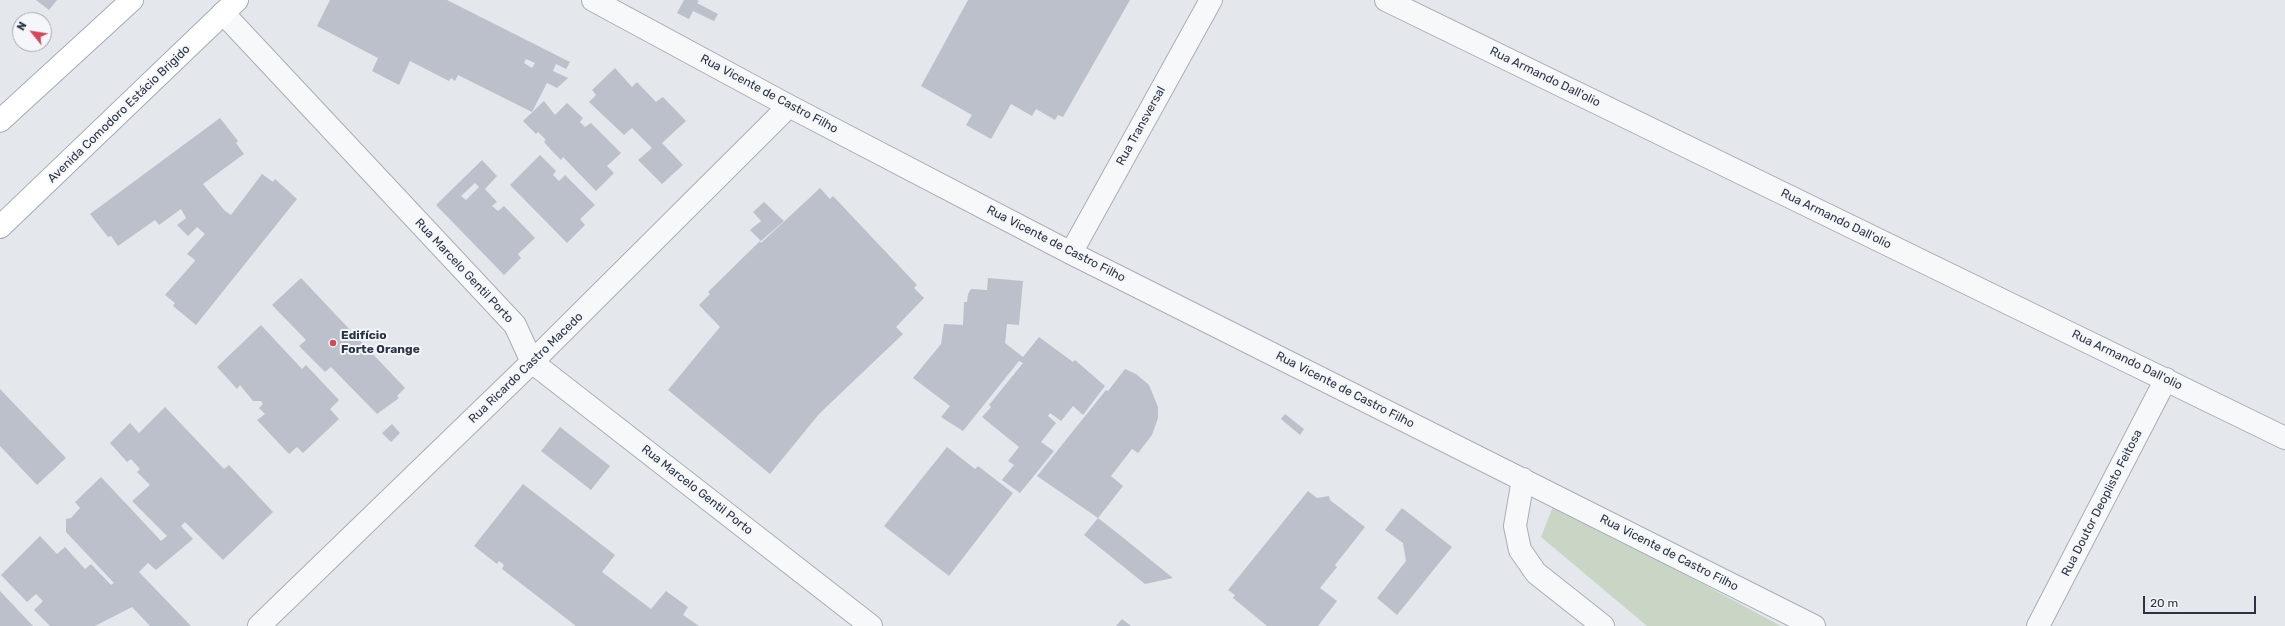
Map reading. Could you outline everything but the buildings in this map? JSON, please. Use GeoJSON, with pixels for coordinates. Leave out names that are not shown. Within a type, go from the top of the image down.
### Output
{"type":"FeatureCollection","features":[{"type":"Feature","properties":{"kind":"main road"},"geometry":{"type":"LineString","coordinates":[[0,121],[132,0]]}},
{"type":"Feature","properties":{"kind":"main road","name":"Avenida Comodoro Estácio Brigido"},"geometry":{"type":"LineString","coordinates":[[0,227],[230,7]]}},
{"type":"Feature","properties":{"kind":"street","name":"Rua Vicente de Castro Filho"},"geometry":{"type":"LineString","coordinates":[[593,0],[790,106],[1071,253],[1524,479],[1814,626]]}},
{"type":"Feature","properties":{"kind":"street","name":"Rua Transversal"},"geometry":{"type":"LineString","coordinates":[[1071,253],[1212,0]]}},
{"type":"Feature","properties":{"kind":"street","name":"Rua Armando Dall'olio"},"geometry":{"type":"LineString","coordinates":[[1386,0],[2285,438]]}},
{"type":"Feature","properties":{"kind":"street","name":"Rua Marcelo Gentil Porto"},"geometry":{"type":"LineString","coordinates":[[230,7],[515,325],[532,362],[871,626]]}},
{"type":"Feature","properties":{"kind":"street","name":"Rua Ricardo Castro Macedo"},"geometry":{"type":"LineString","coordinates":[[259,626],[532,362],[790,106]]}},
{"type":"Feature","properties":{"kind":"street","name":"Rua Doutor Deoplisto Feitosa"},"geometry":{"type":"LineString","coordinates":[[2038,626],[2166,379]]}},
{"type":"Feature","properties":{"kind":"street"},"geometry":{"type":"LineString","coordinates":[[1524,479],[1515,526],[1520,550],[1536,573],[1603,626]]}},
{"type":"Feature","properties":{"kind":"green space"},"geometry":{"type":"Polygon","coordinates":[[[1554,504],[1781,626],[1647,626],[1541,537],[1554,504]]]}},
{"type":"Feature","properties":{"kind":"place","name":"Edifício Forte Orange"},"geometry":{"type":"Point","coordinates":[333,343]}}]}
